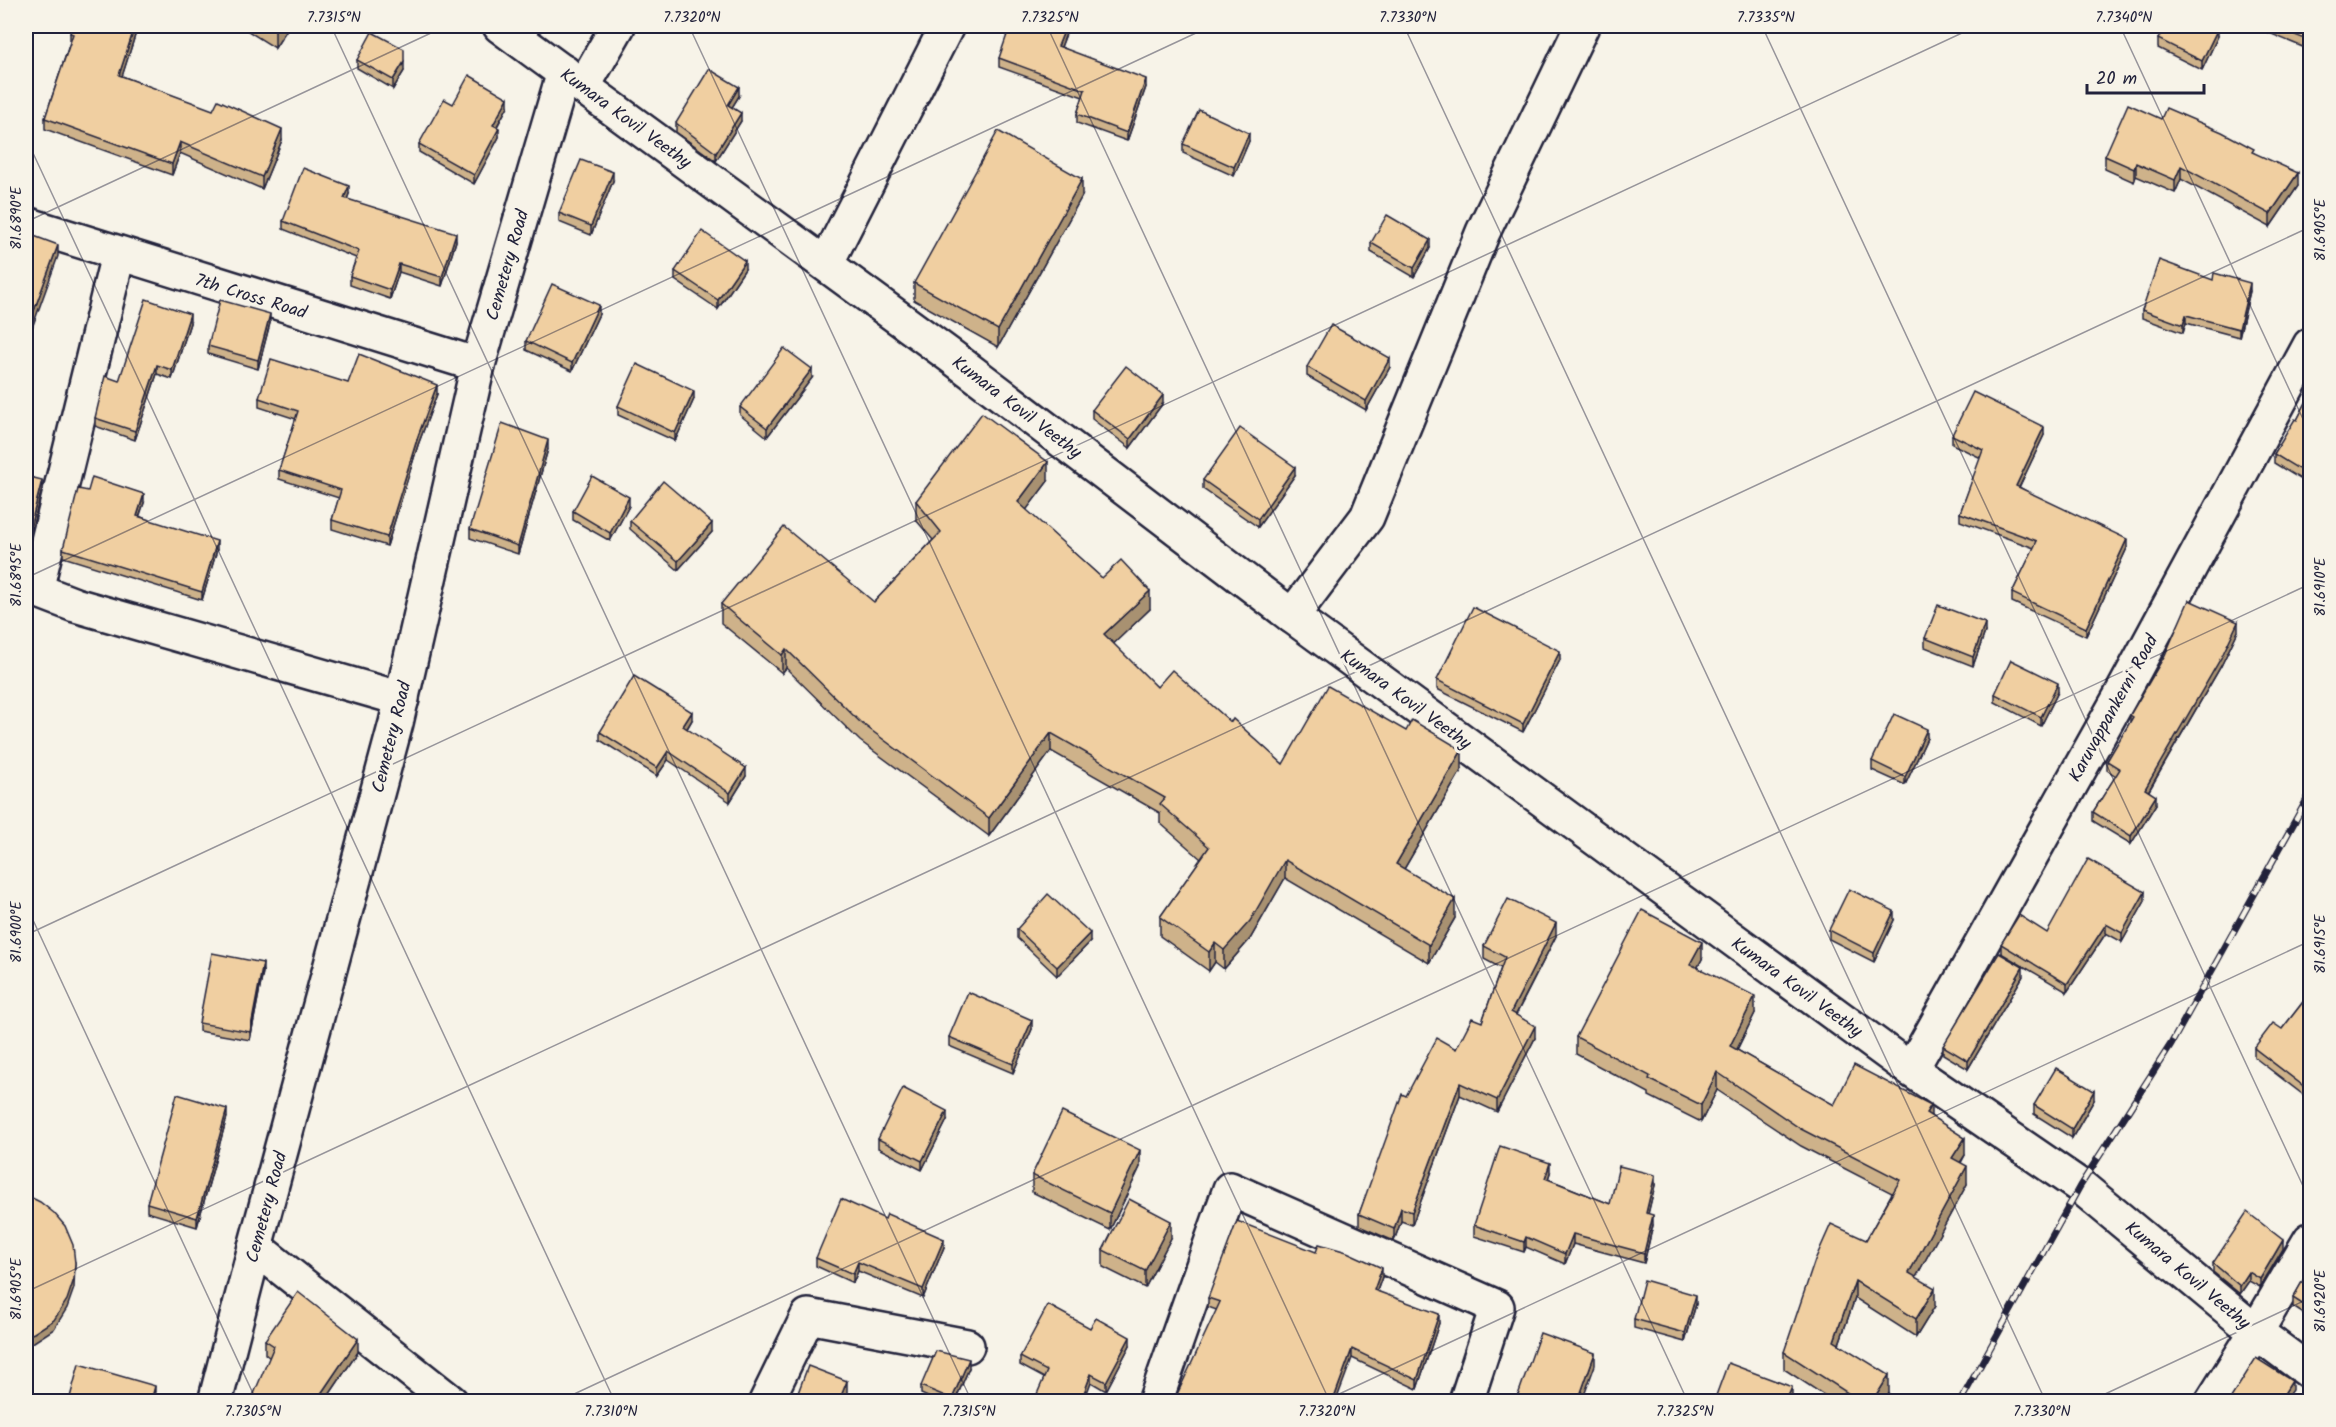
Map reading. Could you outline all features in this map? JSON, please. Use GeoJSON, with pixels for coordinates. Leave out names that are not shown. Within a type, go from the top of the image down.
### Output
{"type":"FeatureCollection","features":[{"type":"Feature","properties":{"kind":"street","name":"Kumara Kovil Veethy"},"geometry":{"type":"LineString","coordinates":[[500,26],[952,357],[1292,616],[1911,1070],[2080,1186],[2256,1332],[2310,1372]]}},
{"type":"Feature","properties":{"kind":"street","name":"Cemetery Road"},"geometry":{"type":"LineString","coordinates":[[215,1401],[402,699],[478,365],[574,79],[618,26]]}},
{"type":"Feature","properties":{"kind":"street"},"geometry":{"type":"LineString","coordinates":[[826,264],[946,26]]}},
{"type":"Feature","properties":{"kind":"street"},"geometry":{"type":"LineString","coordinates":[[1292,616],[1367,517],[1483,232],[1582,26]]}},
{"type":"Feature","properties":{"kind":"street","name":"7th Cross Road"},"geometry":{"type":"LineString","coordinates":[[26,224],[118,255],[478,365]]}},
{"type":"Feature","properties":{"kind":"street"},"geometry":{"type":"LineString","coordinates":[[118,255],[31,590],[75,605],[402,699]]}},
{"type":"Feature","properties":{"kind":"street","name":"Karuvappankerni Road"},"geometry":{"type":"LineString","coordinates":[[1911,1070],[2120,697],[2310,345]]}},
{"type":"Feature","properties":{"kind":"street"},"geometry":{"type":"LineString","coordinates":[[1155,1401],[1230,1189],[1497,1307],[1466,1401]]}},
{"type":"Feature","properties":{"kind":"street"},"geometry":{"type":"LineString","coordinates":[[2212,1401],[2310,1240]]}},
{"type":"Feature","properties":{"kind":"street"},"geometry":{"type":"LineString","coordinates":[[255,1247],[451,1401]]}},
{"type":"Feature","properties":{"kind":"street"},"geometry":{"type":"LineString","coordinates":[[766,1401],[808,1316],[968,1346]]}},
{"type":"Feature","properties":{"kind":"building"},"geometry":{"type":"Polygon","coordinates":[[[73,26],[135,26],[119,75],[213,110],[218,100],[282,129],[262,177],[180,142],[172,164],[45,118],[73,34],[70,33],[73,26]]]}},
{"type":"Feature","properties":{"kind":"building"},"geometry":{"type":"Polygon","coordinates":[[[1010,26],[1066,26],[1058,46],[1146,79],[1127,133],[1077,114],[1085,90],[999,58],[1010,26]]]}},
{"type":"Feature","properties":{"kind":"building"},"geometry":{"type":"Polygon","coordinates":[[[2165,26],[2214,26],[2218,28],[2202,61],[2158,39],[2165,26]]]}},
{"type":"Feature","properties":{"kind":"building"},"geometry":{"type":"Polygon","coordinates":[[[2272,26],[2310,26],[2310,41],[2272,26]]]}},
{"type":"Feature","properties":{"kind":"building"},"geometry":{"type":"Polygon","coordinates":[[[372,32],[404,49],[404,62],[393,80],[357,60],[372,32]]]}},
{"type":"Feature","properties":{"kind":"building"},"geometry":{"type":"Polygon","coordinates":[[[709,69],[739,87],[728,105],[741,113],[716,153],[676,123],[709,69]]]}},
{"type":"Feature","properties":{"kind":"building"},"geometry":{"type":"Polygon","coordinates":[[[469,75],[508,98],[493,125],[499,128],[474,175],[419,144],[444,99],[453,104],[469,75]]]}},
{"type":"Feature","properties":{"kind":"building"},"geometry":{"type":"Polygon","coordinates":[[[2128,104],[2161,119],[2166,108],[2222,132],[2254,149],[2252,152],[2298,173],[2270,214],[2181,166],[2175,180],[2136,163],[2134,169],[2105,156],[2128,104]]]}},
{"type":"Feature","properties":{"kind":"building"},"geometry":{"type":"Polygon","coordinates":[[[1199,110],[1249,133],[1234,167],[1183,144],[1199,110]]]}},
{"type":"Feature","properties":{"kind":"building"},"geometry":{"type":"Polygon","coordinates":[[[998,131],[1082,179],[998,330],[914,283],[998,131]]]}},
{"type":"Feature","properties":{"kind":"building"},"geometry":{"type":"Polygon","coordinates":[[[581,160],[613,172],[591,226],[559,213],[581,160]]]}},
{"type":"Feature","properties":{"kind":"building"},"geometry":{"type":"Polygon","coordinates":[[[303,168],[349,186],[344,198],[456,233],[442,277],[399,264],[390,290],[350,276],[359,251],[283,221],[303,168]]]}},
{"type":"Feature","properties":{"kind":"building"},"geometry":{"type":"Polygon","coordinates":[[[1387,215],[1430,240],[1414,268],[1371,243],[1387,215]]]}},
{"type":"Feature","properties":{"kind":"building"},"geometry":{"type":"Polygon","coordinates":[[[702,231],[745,261],[718,300],[675,271],[702,231]]]}},
{"type":"Feature","properties":{"kind":"building"},"geometry":{"type":"Polygon","coordinates":[[[26,233],[58,245],[28,327],[32,328],[26,348],[26,233]]]}},
{"type":"Feature","properties":{"kind":"building"},"geometry":{"type":"Polygon","coordinates":[[[2159,260],[2213,280],[2214,273],[2250,283],[2239,329],[2186,315],[2183,325],[2142,310],[2159,260]]]}},
{"type":"Feature","properties":{"kind":"building"},"geometry":{"type":"Polygon","coordinates":[[[552,284],[599,305],[572,363],[526,341],[552,284]]]}},
{"type":"Feature","properties":{"kind":"building"},"geometry":{"type":"Polygon","coordinates":[[[146,299],[190,314],[172,370],[157,365],[135,431],[95,418],[105,376],[119,381],[146,299]]]}},
{"type":"Feature","properties":{"kind":"building"},"geometry":{"type":"Polygon","coordinates":[[[220,300],[270,314],[258,360],[208,346],[220,300]]]}},
{"type":"Feature","properties":{"kind":"building"},"geometry":{"type":"Polygon","coordinates":[[[1331,325],[1390,358],[1366,401],[1307,367],[1331,325]]]}},
{"type":"Feature","properties":{"kind":"building"},"geometry":{"type":"Polygon","coordinates":[[[784,348],[812,369],[767,428],[740,407],[784,348]]]}},
{"type":"Feature","properties":{"kind":"building"},"geometry":{"type":"Polygon","coordinates":[[[359,354],[437,385],[418,436],[387,537],[332,520],[341,490],[279,470],[298,411],[259,398],[271,359],[348,383],[359,354]]]}},
{"type":"Feature","properties":{"kind":"building"},"geometry":{"type":"Polygon","coordinates":[[[637,364],[694,391],[675,433],[618,406],[637,364]]]}},
{"type":"Feature","properties":{"kind":"building"},"geometry":{"type":"Polygon","coordinates":[[[1126,366],[1163,395],[1130,439],[1092,410],[1126,366]]]}},
{"type":"Feature","properties":{"kind":"building"},"geometry":{"type":"Polygon","coordinates":[[[1973,392],[2044,427],[2016,486],[2127,539],[2086,628],[2012,593],[2037,541],[1960,513],[1983,450],[1952,435],[1973,392]]]}},
{"type":"Feature","properties":{"kind":"building"},"geometry":{"type":"Polygon","coordinates":[[[2310,395],[2310,476],[2274,454],[2295,419],[2297,420],[2310,395]]]}},
{"type":"Feature","properties":{"kind":"building"},"geometry":{"type":"Polygon","coordinates":[[[982,413],[1048,462],[1018,502],[1102,578],[1121,560],[1150,591],[1104,634],[1157,687],[1172,670],[1231,722],[1233,719],[1283,764],[1328,686],[1406,731],[1412,720],[1462,750],[1396,864],[1455,899],[1429,945],[1285,860],[1250,921],[1224,950],[1215,943],[1209,952],[1160,917],[1209,847],[1160,804],[1165,798],[1051,733],[989,818],[860,722],[786,649],[782,655],[721,604],[784,527],[874,602],[941,532],[916,501],[982,413]]]}},
{"type":"Feature","properties":{"kind":"building"},"geometry":{"type":"Polygon","coordinates":[[[502,423],[548,440],[518,546],[470,529],[502,423]]]}},
{"type":"Feature","properties":{"kind":"building"},"geometry":{"type":"Polygon","coordinates":[[[1240,428],[1295,467],[1258,519],[1203,480],[1240,428]]]}},
{"type":"Feature","properties":{"kind":"building"},"geometry":{"type":"Polygon","coordinates":[[[26,476],[42,480],[27,539],[26,539],[26,476]]]}},
{"type":"Feature","properties":{"kind":"building"},"geometry":{"type":"Polygon","coordinates":[[[592,476],[629,497],[610,533],[573,511],[592,476]]]}},
{"type":"Feature","properties":{"kind":"building"},"geometry":{"type":"Polygon","coordinates":[[[92,477],[144,494],[137,516],[217,541],[202,592],[63,549],[78,489],[88,491],[92,477]]]}},
{"type":"Feature","properties":{"kind":"building"},"geometry":{"type":"Polygon","coordinates":[[[663,481],[712,523],[678,561],[630,521],[663,481]]]}},
{"type":"Feature","properties":{"kind":"building"},"geometry":{"type":"Polygon","coordinates":[[[2189,600],[2238,622],[2221,658],[2145,789],[2156,796],[2131,836],[2093,812],[2120,769],[2107,761],[2133,717],[2130,715],[2165,655],[2189,600]]]}},
{"type":"Feature","properties":{"kind":"building"},"geometry":{"type":"Polygon","coordinates":[[[1938,605],[1985,623],[1973,657],[1925,638],[1938,605]]]}},
{"type":"Feature","properties":{"kind":"building"},"geometry":{"type":"Polygon","coordinates":[[[1473,607],[1560,651],[1523,724],[1437,680],[1473,607]]]}},
{"type":"Feature","properties":{"kind":"building"},"geometry":{"type":"Polygon","coordinates":[[[2011,660],[2058,683],[2041,717],[1995,694],[2011,660]]]}},
{"type":"Feature","properties":{"kind":"building"},"geometry":{"type":"Polygon","coordinates":[[[634,676],[692,712],[683,726],[746,768],[730,793],[668,751],[657,768],[600,732],[634,676]]]}},
{"type":"Feature","properties":{"kind":"building"},"geometry":{"type":"Polygon","coordinates":[[[1894,714],[1927,729],[1905,777],[1872,761],[1894,714]]]}},
{"type":"Feature","properties":{"kind":"building"},"geometry":{"type":"Polygon","coordinates":[[[2088,859],[2145,892],[2122,933],[2106,924],[2067,984],[2001,944],[2019,915],[2047,933],[2088,859]]]}},
{"type":"Feature","properties":{"kind":"building"},"geometry":{"type":"Polygon","coordinates":[[[1849,889],[1894,911],[1874,953],[1829,930],[1849,889]]]}},
{"type":"Feature","properties":{"kind":"building"},"geometry":{"type":"Polygon","coordinates":[[[1048,894],[1090,933],[1057,967],[1017,929],[1048,894]]]}},
{"type":"Feature","properties":{"kind":"building"},"geometry":{"type":"Polygon","coordinates":[[[1508,899],[1556,923],[1511,1012],[1535,1026],[1497,1100],[1460,1083],[1412,1212],[1401,1208],[1394,1229],[1359,1214],[1402,1094],[1406,1096],[1437,1038],[1456,1049],[1472,1018],[1482,1022],[1505,957],[1484,946],[1508,899]]]}},
{"type":"Feature","properties":{"kind":"building"},"geometry":{"type":"Polygon","coordinates":[[[1642,910],[1702,942],[1690,964],[1755,996],[1730,1046],[1834,1105],[1854,1065],[1931,1105],[1926,1113],[1965,1138],[1952,1158],[1967,1166],[1909,1273],[1935,1288],[1916,1319],[1855,1281],[1834,1341],[1889,1375],[1873,1401],[1860,1401],[1784,1352],[1815,1260],[1831,1224],[1866,1240],[1900,1180],[1801,1129],[1717,1072],[1701,1105],[1649,1079],[1650,1076],[1576,1037],[1642,910]]]}},
{"type":"Feature","properties":{"kind":"building"},"geometry":{"type":"Polygon","coordinates":[[[212,953],[263,963],[250,1032],[199,1023],[212,953]]]}},
{"type":"Feature","properties":{"kind":"building"},"geometry":{"type":"Polygon","coordinates":[[[1999,953],[2023,967],[1968,1061],[1943,1046],[1999,953]]]}},
{"type":"Feature","properties":{"kind":"building"},"geometry":{"type":"Polygon","coordinates":[[[968,992],[1032,1020],[1013,1064],[949,1037],[968,992]]]}},
{"type":"Feature","properties":{"kind":"building"},"geometry":{"type":"Polygon","coordinates":[[[2310,993],[2310,1091],[2254,1048],[2273,1023],[2282,1029],[2310,993]]]}},
{"type":"Feature","properties":{"kind":"building"},"geometry":{"type":"Polygon","coordinates":[[[2056,1068],[2094,1091],[2072,1129],[2034,1105],[2056,1068]]]}},
{"type":"Feature","properties":{"kind":"building"},"geometry":{"type":"Polygon","coordinates":[[[903,1088],[947,1111],[922,1161],[878,1139],[903,1088]]]}},
{"type":"Feature","properties":{"kind":"building"},"geometry":{"type":"Polygon","coordinates":[[[177,1094],[227,1109],[197,1218],[147,1203],[177,1094]]]}},
{"type":"Feature","properties":{"kind":"building"},"geometry":{"type":"Polygon","coordinates":[[[1062,1112],[1140,1150],[1110,1213],[1032,1175],[1062,1112]]]}},
{"type":"Feature","properties":{"kind":"building"},"geometry":{"type":"Polygon","coordinates":[[[1500,1146],[1550,1163],[1545,1178],[1610,1204],[1619,1166],[1655,1175],[1646,1213],[1653,1215],[1644,1253],[1573,1234],[1565,1254],[1526,1237],[1524,1242],[1474,1225],[1500,1146]]]}},
{"type":"Feature","properties":{"kind":"building"},"geometry":{"type":"Polygon","coordinates":[[[26,1195],[54,1213],[65,1226],[73,1245],[75,1263],[74,1279],[67,1300],[54,1320],[26,1336],[26,1195]]]}},
{"type":"Feature","properties":{"kind":"building"},"geometry":{"type":"Polygon","coordinates":[[[841,1199],[885,1219],[887,1214],[944,1239],[923,1289],[858,1262],[853,1274],[816,1258],[841,1199]]]}},
{"type":"Feature","properties":{"kind":"building"},"geometry":{"type":"Polygon","coordinates":[[[1129,1199],[1171,1221],[1145,1271],[1103,1250],[1129,1199]]]}},
{"type":"Feature","properties":{"kind":"building"},"geometry":{"type":"Polygon","coordinates":[[[2247,1212],[2283,1240],[2260,1279],[2249,1272],[2240,1286],[2213,1263],[2247,1212]]]}},
{"type":"Feature","properties":{"kind":"building"},"geometry":{"type":"Polygon","coordinates":[[[1237,1221],[1316,1252],[1319,1244],[1347,1252],[1382,1268],[1374,1290],[1439,1314],[1417,1380],[1352,1349],[1333,1401],[1174,1401],[1220,1302],[1208,1298],[1237,1221]]]}},
{"type":"Feature","properties":{"kind":"building"},"geometry":{"type":"Polygon","coordinates":[[[2310,1268],[2310,1309],[2293,1298],[2310,1268]]]}},
{"type":"Feature","properties":{"kind":"building"},"geometry":{"type":"Polygon","coordinates":[[[1644,1280],[1696,1295],[1685,1333],[1634,1319],[1644,1280]]]}},
{"type":"Feature","properties":{"kind":"building"},"geometry":{"type":"Polygon","coordinates":[[[298,1292],[358,1339],[318,1398],[324,1401],[251,1401],[274,1346],[265,1340],[298,1292]]]}},
{"type":"Feature","properties":{"kind":"building"},"geometry":{"type":"Polygon","coordinates":[[[1048,1305],[1090,1328],[1096,1318],[1130,1337],[1106,1382],[1091,1374],[1081,1401],[1034,1401],[1047,1371],[1020,1357],[1048,1305]]]}},
{"type":"Feature","properties":{"kind":"building"},"geometry":{"type":"Polygon","coordinates":[[[1540,1333],[1595,1353],[1578,1401],[1516,1401],[1540,1333]]]}},
{"type":"Feature","properties":{"kind":"building"},"geometry":{"type":"Polygon","coordinates":[[[936,1351],[969,1359],[952,1399],[921,1386],[936,1351]]]}},
{"type":"Feature","properties":{"kind":"building"},"geometry":{"type":"Polygon","coordinates":[[[2256,1358],[2292,1381],[2280,1400],[2283,1401],[2229,1401],[2256,1358]]]}},
{"type":"Feature","properties":{"kind":"building"},"geometry":{"type":"Polygon","coordinates":[[[1728,1363],[1792,1387],[1786,1401],[1714,1401],[1728,1363]]]}},
{"type":"Feature","properties":{"kind":"building"},"geometry":{"type":"Polygon","coordinates":[[[79,1364],[155,1386],[151,1401],[69,1401],[79,1364]]]}},
{"type":"Feature","properties":{"kind":"building"},"geometry":{"type":"Polygon","coordinates":[[[808,1366],[847,1381],[839,1401],[795,1401],[808,1366]]]}},
{"type":"Feature","properties":{"kind":"railway"},"geometry":{"type":"LineString","coordinates":[[1960,1402],[2080,1186],[2171,1044],[2310,794]]}}]}
